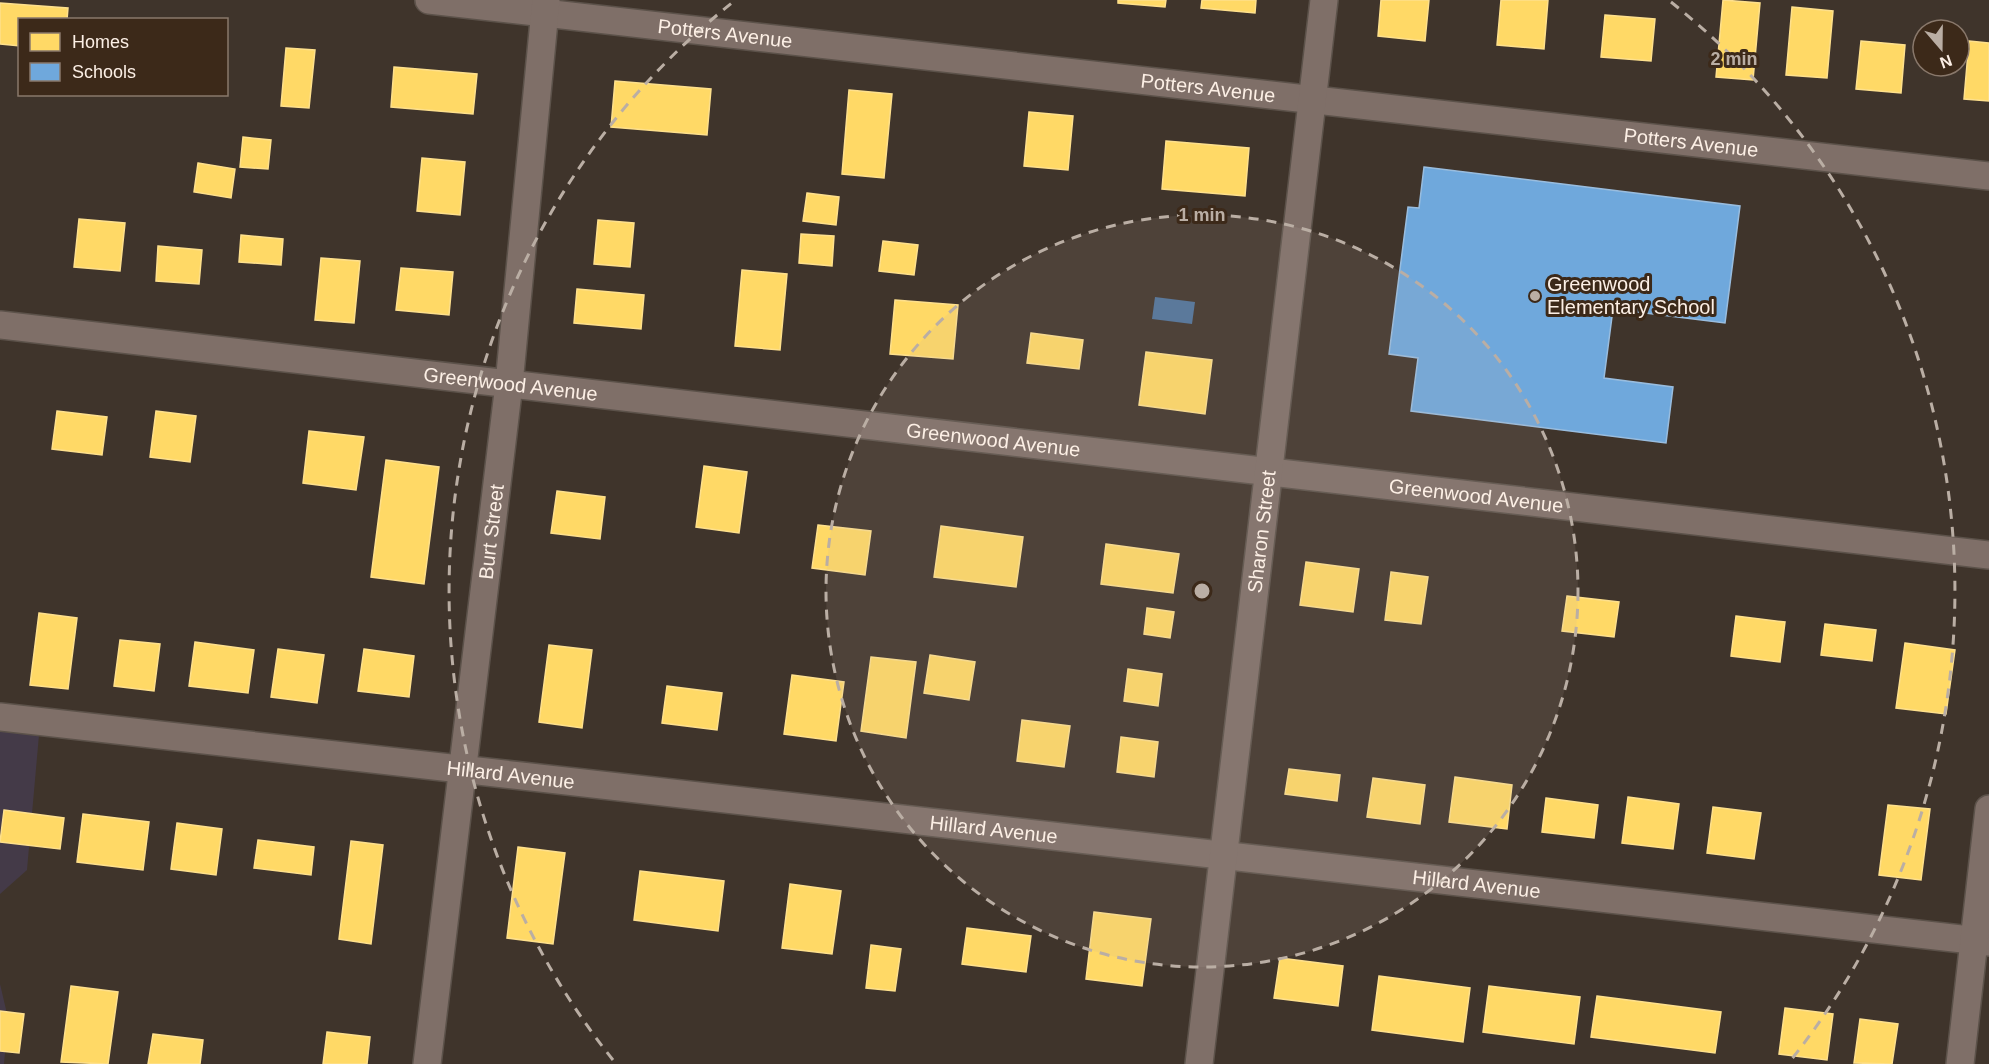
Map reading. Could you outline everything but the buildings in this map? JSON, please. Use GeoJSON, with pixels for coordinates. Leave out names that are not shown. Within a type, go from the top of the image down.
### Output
{"type":"FeatureCollection","features":[{"type":"Feature","properties":{"kind":"street","name":"Potters Avenue"},"geometry":{"type":"LineString","coordinates":[[429,0],[545,7],[1313,100],[1989,176]]}},
{"type":"Feature","properties":{"kind":"street","name":"Sharon Street"},"geometry":{"type":"LineString","coordinates":[[1199,1064],[1324,0]]}},
{"type":"Feature","properties":{"kind":"street","name":"Burt Street"},"geometry":{"type":"LineString","coordinates":[[427,1064],[509,384],[545,7]]}},
{"type":"Feature","properties":{"kind":"street","name":"Greenwood Avenue"},"geometry":{"type":"LineString","coordinates":[[0,325],[1989,555]]}},
{"type":"Feature","properties":{"kind":"street","name":"Hillard Avenue"},"geometry":{"type":"LineString","coordinates":[[0,717],[1982,942]]}},
{"type":"Feature","properties":{"kind":"street"},"geometry":{"type":"LineString","coordinates":[[1960,1064],[1982,942],[1989,809]]}},
{"type":"Feature","properties":{"kind":"shaded area"},"geometry":{"type":"Polygon","coordinates":[[[0,725],[39,735],[27,870],[0,894],[0,725]]]}},
{"type":"Feature","properties":{"kind":"shaded area"},"geometry":{"type":"Polygon","coordinates":[[[0,984],[8,1018],[4,1064],[0,1064],[0,984]]]}},
{"type":"Feature","properties":{"kind":"water"},"geometry":{"type":"Polygon","coordinates":[[[1155,297],[1195,302],[1192,324],[1152,319],[1155,297]]]}},
{"type":"Feature","properties":{"kind":"place","name":"Greenwood Elementary School"},"geometry":{"type":"Point","coordinates":[1535,296]}}]}
